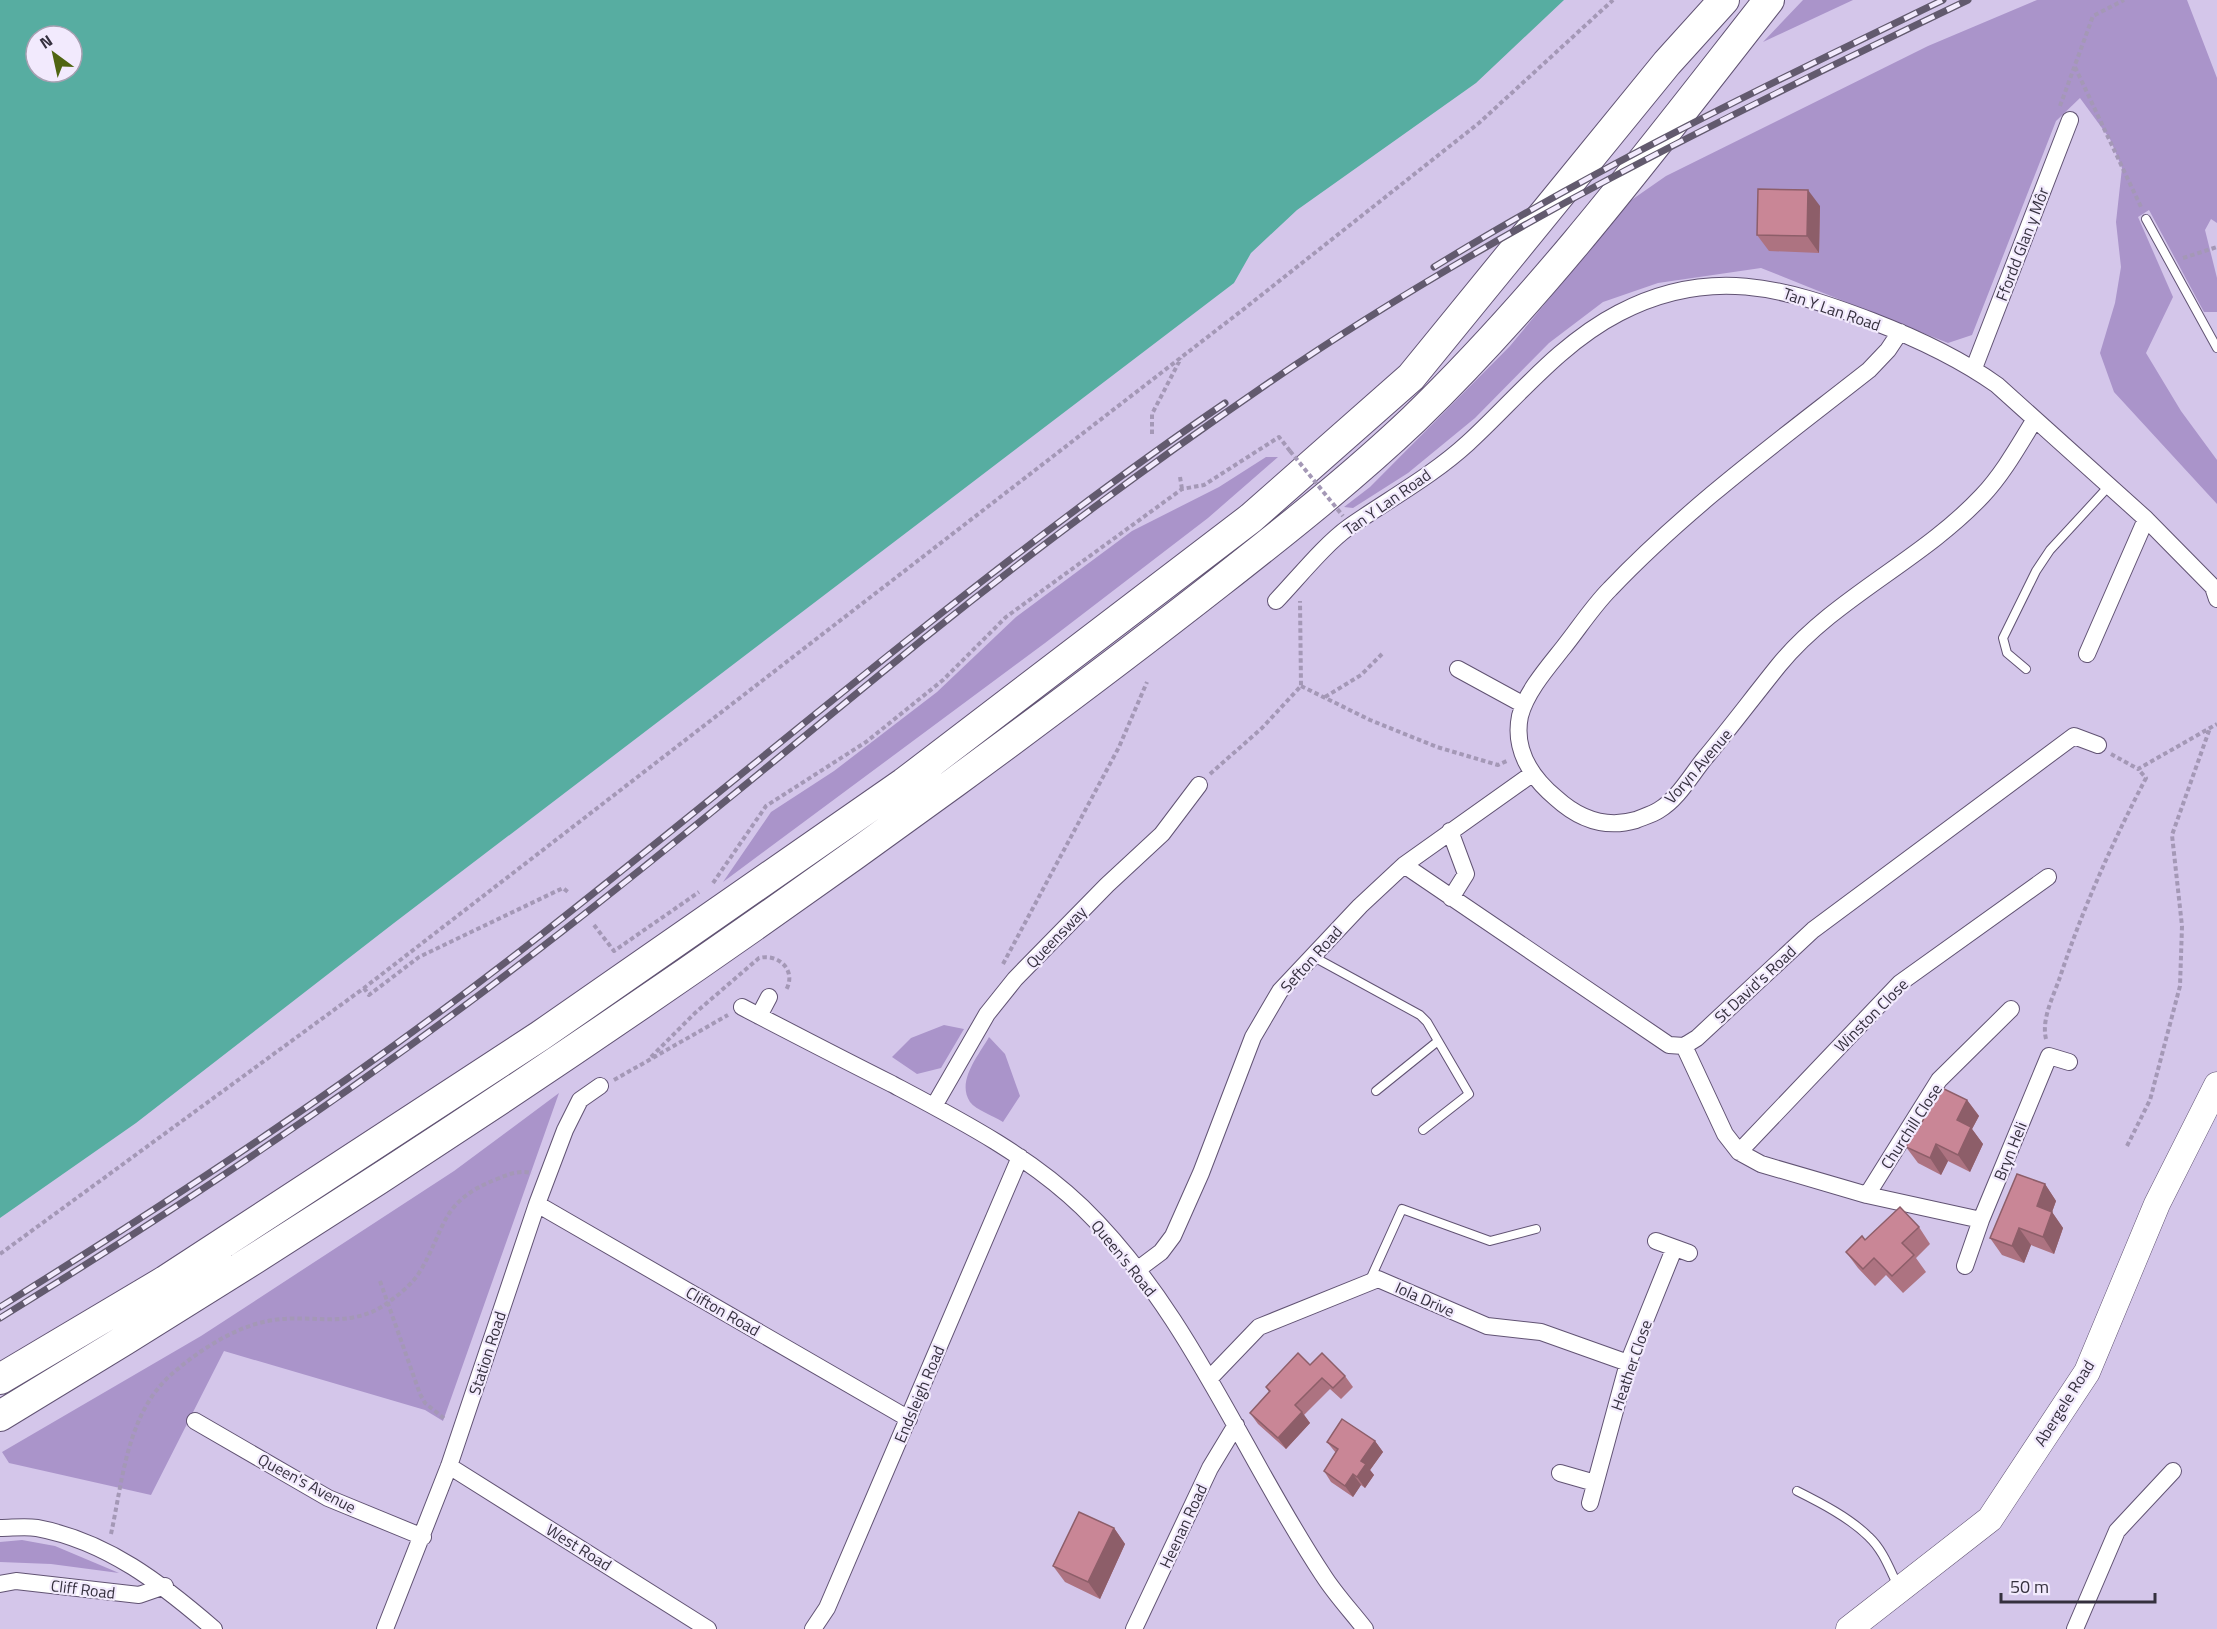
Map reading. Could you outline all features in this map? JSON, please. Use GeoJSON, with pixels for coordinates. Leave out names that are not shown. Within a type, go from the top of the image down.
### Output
{"type":"FeatureCollection","features":[{"type":"Feature","properties":{"kind":"highway"},"geometry":{"type":"LineString","coordinates":[[0,1379],[165,1281],[550,1030],[904,783],[1251,518],[1411,377],[1666,63],[1724,0]]}},
{"type":"Feature","properties":{"kind":"highway"},"geometry":{"type":"LineString","coordinates":[[0,1416],[182,1306],[416,1154],[825,877],[1102,674],[1299,520],[1411,422],[1516,314],[1603,210],[1769,0]]}},
{"type":"Feature","properties":{"kind":"main road","name":"Abergele Road"},"geometry":{"type":"LineString","coordinates":[[1849,1629],[1990,1519],[2087,1372],[2157,1204],[2217,1084]]}},
{"type":"Feature","properties":{"kind":"street","name":"Ffordd Glan y Môr"},"geometry":{"type":"LineString","coordinates":[[1974,368],[2070,120]]}},
{"type":"Feature","properties":{"kind":"street","name":"Tan Y Lan Road"},"geometry":{"type":"LineString","coordinates":[[1276,601],[1347,528],[1408,490],[1467,444],[1575,341],[1618,313],[1666,294],[1713,286],[1763,287],[1812,298],[1900,332],[1974,368],[2035,419],[2146,519],[2214,587],[2217,599]]}},
{"type":"Feature","properties":{"kind":"street","name":"Voryn Avenue"},"geometry":{"type":"LineString","coordinates":[[1900,332],[1888,350],[1869,370],[1677,524],[1608,591],[1547,668],[1524,705],[1520,718],[1522,755],[1532,774],[1569,810],[1587,819],[1611,824],[1636,820],[1661,810],[1684,786],[1782,662],[1836,611],[1933,540],[1982,496],[2008,462],[2035,419]]}},
{"type":"Feature","properties":{"kind":"street"},"geometry":{"type":"LineString","coordinates":[[2086,654],[2146,519]]}},
{"type":"Feature","properties":{"kind":"street"},"geometry":{"type":"LineString","coordinates":[[1458,669],[1524,705]]}},
{"type":"Feature","properties":{"kind":"street","name":"St David's Road"},"geometry":{"type":"LineString","coordinates":[[1684,1046],[1697,1038],[1813,930],[2074,736],[2098,745]]}},
{"type":"Feature","properties":{"kind":"street","name":"Sefton Road"},"geometry":{"type":"LineString","coordinates":[[1137,1270],[1161,1252],[1173,1236],[1201,1173],[1253,1037],[1280,991],[1312,956],[1404,866],[1532,774]]}},
{"type":"Feature","properties":{"kind":"street","name":"Queensway"},"geometry":{"type":"LineString","coordinates":[[934,1106],[987,1014],[1015,979],[1107,885],[1162,834],[1199,785]]}},
{"type":"Feature","properties":{"kind":"street"},"geometry":{"type":"LineString","coordinates":[[1450,831],[1466,874],[1451,898]]}},
{"type":"Feature","properties":{"kind":"street"},"geometry":{"type":"LineString","coordinates":[[1404,866],[1669,1045],[1684,1046],[1725,1134],[1739,1152],[1761,1164],[1867,1196],[1981,1220]]}},
{"type":"Feature","properties":{"kind":"street","name":"Winston Close"},"geometry":{"type":"LineString","coordinates":[[1739,1152],[1900,983],[2048,878]]}},
{"type":"Feature","properties":{"kind":"street"},"geometry":{"type":"LineString","coordinates":[[759,1016],[769,997]]}},
{"type":"Feature","properties":{"kind":"street","name":"Queen's Road"},"geometry":{"type":"LineString","coordinates":[[742,1007],[934,1106],[1020,1157],[1082,1208],[1137,1270],[1186,1337],[1281,1507],[1324,1577],[1365,1629]]}},
{"type":"Feature","properties":{"kind":"street","name":"Churchill Close"},"geometry":{"type":"LineString","coordinates":[[1867,1196],[1940,1080],[2011,1009]]}},
{"type":"Feature","properties":{"kind":"street"},"geometry":{"type":"LineString","coordinates":[[2049,1056],[2069,1062]]}},
{"type":"Feature","properties":{"kind":"street","name":"Bryn Heli"},"geometry":{"type":"LineString","coordinates":[[1965,1266],[1981,1220],[2049,1056]]}},
{"type":"Feature","properties":{"kind":"street","name":"Station Road"},"geometry":{"type":"LineString","coordinates":[[385,1629],[449,1466],[537,1204],[565,1130],[580,1100],[600,1086]]}},
{"type":"Feature","properties":{"kind":"street","name":"Endsleigh Road"},"geometry":{"type":"LineString","coordinates":[[813,1629],[827,1608],[1020,1157]]}},
{"type":"Feature","properties":{"kind":"street","name":"Clifton Road"},"geometry":{"type":"LineString","coordinates":[[537,1204],[909,1419]]}},
{"type":"Feature","properties":{"kind":"street","name":"Heather Close"},"geometry":{"type":"LineString","coordinates":[[1590,1503],[1628,1363],[1682,1251],[1656,1241]]}},
{"type":"Feature","properties":{"kind":"street","name":"Iola Drive"},"geometry":{"type":"LineString","coordinates":[[1368,1282],[1378,1279],[1487,1326],[1541,1332],[1628,1363]]}},
{"type":"Feature","properties":{"kind":"street"},"geometry":{"type":"LineString","coordinates":[[1210,1378],[1259,1327],[1368,1282]]}},
{"type":"Feature","properties":{"kind":"street","name":"Queen's Avenue"},"geometry":{"type":"LineString","coordinates":[[195,1421],[328,1498],[423,1537]]}},
{"type":"Feature","properties":{"kind":"street","name":"Heenan Road"},"geometry":{"type":"LineString","coordinates":[[1134,1629],[1210,1468],[1236,1425]]}},
{"type":"Feature","properties":{"kind":"street","name":"West Road"},"geometry":{"type":"LineString","coordinates":[[449,1466],[708,1629]]}},
{"type":"Feature","properties":{"kind":"street"},"geometry":{"type":"LineString","coordinates":[[2075,1629],[2117,1531],[2173,1471]]}},
{"type":"Feature","properties":{"kind":"street"},"geometry":{"type":"LineString","coordinates":[[1560,1473],[1594,1483]]}},
{"type":"Feature","properties":{"kind":"street"},"geometry":{"type":"LineString","coordinates":[[0,1528],[35,1527],[82,1542],[107,1553],[165,1586],[214,1629]]}},
{"type":"Feature","properties":{"kind":"street","name":"Cliff Road"},"geometry":{"type":"LineString","coordinates":[[0,1584],[16,1581],[139,1595],[165,1586]]}},
{"type":"Feature","properties":{"kind":"lane"},"geometry":{"type":"LineString","coordinates":[[2146,219],[2217,348]]}},
{"type":"Feature","properties":{"kind":"lane"},"geometry":{"type":"LineString","coordinates":[[2026,669],[2007,653],[2003,638],[2036,571],[2050,550],[2109,486]]}},
{"type":"Feature","properties":{"kind":"lane"},"geometry":{"type":"LineString","coordinates":[[1312,956],[1420,1015],[1438,1041],[1469,1094],[1423,1130]]}},
{"type":"Feature","properties":{"kind":"lane"},"geometry":{"type":"LineString","coordinates":[[1376,1091],[1438,1041]]}},
{"type":"Feature","properties":{"kind":"lane"},"geometry":{"type":"LineString","coordinates":[[1368,1282],[1402,1209],[1490,1241],[1536,1229]]}},
{"type":"Feature","properties":{"kind":"lane"},"geometry":{"type":"LineString","coordinates":[[1797,1491],[1820,1502],[1870,1537],[1887,1562],[1899,1590]]}},
{"type":"Feature","properties":{"kind":"path"},"geometry":{"type":"LineString","coordinates":[[0,1254],[364,988],[1182,356],[1479,123],[1613,0]]}},
{"type":"Feature","properties":{"kind":"path"},"geometry":{"type":"LineString","coordinates":[[2070,120],[2056,117],[2092,16],[2124,0]]}},
{"type":"Feature","properties":{"kind":"path"},"geometry":{"type":"LineString","coordinates":[[2074,67],[2146,219]]}},
{"type":"Feature","properties":{"kind":"path"},"geometry":{"type":"LineString","coordinates":[[2170,262],[2217,247]]}},
{"type":"Feature","properties":{"kind":"path"},"geometry":{"type":"LineString","coordinates":[[1152,434],[1152,414],[1182,356]]}},
{"type":"Feature","properties":{"kind":"path"},"geometry":{"type":"LineString","coordinates":[[594,925],[614,951],[714,883],[765,806],[866,742],[943,680],[1006,617],[1182,489],[1204,484],[1279,438],[1343,516]]}},
{"type":"Feature","properties":{"kind":"path"},"geometry":{"type":"LineString","coordinates":[[1180,477],[1182,489]]}},
{"type":"Feature","properties":{"kind":"path"},"geometry":{"type":"LineString","coordinates":[[1199,785],[1262,728],[1301,686],[1300,576]]}},
{"type":"Feature","properties":{"kind":"path"},"geometry":{"type":"LineString","coordinates":[[1324,697],[1360,675],[1382,654]]}},
{"type":"Feature","properties":{"kind":"path"},"geometry":{"type":"LineString","coordinates":[[999,972],[1119,747],[1148,682]]}},
{"type":"Feature","properties":{"kind":"path"},"geometry":{"type":"LineString","coordinates":[[1301,686],[1437,747],[1498,765],[1522,755]]}},
{"type":"Feature","properties":{"kind":"path"},"geometry":{"type":"LineString","coordinates":[[2138,769],[2217,724]]}},
{"type":"Feature","properties":{"kind":"path"},"geometry":{"type":"LineString","coordinates":[[2127,1146],[2150,1100],[2180,986],[2182,926],[2172,835],[2210,728]]}},
{"type":"Feature","properties":{"kind":"path"},"geometry":{"type":"LineString","coordinates":[[2049,1056],[2044,1034],[2048,1013],[2082,914],[2114,839],[2146,778],[2138,769],[2098,745]]}},
{"type":"Feature","properties":{"kind":"path"},"geometry":{"type":"LineString","coordinates":[[364,988],[369,994],[419,957],[563,888],[568,892]]}},
{"type":"Feature","properties":{"kind":"path"},"geometry":{"type":"LineString","coordinates":[[600,1086],[742,1007]]}},
{"type":"Feature","properties":{"kind":"path"},"geometry":{"type":"LineString","coordinates":[[107,1553],[137,1422],[153,1395],[172,1373],[201,1352],[252,1325],[269,1320],[358,1318],[388,1303],[418,1275],[438,1229],[456,1204],[490,1181],[511,1173],[524,1171],[547,1177]]}},
{"type":"Feature","properties":{"kind":"path"},"geometry":{"type":"LineString","coordinates":[[380,1281],[420,1394],[426,1403],[461,1432]]}},
{"type":"Feature","properties":{"kind":"shaded area"},"geometry":{"type":"Polygon","coordinates":[[[0,0],[1564,0],[1476,83],[1297,210],[1251,253],[1234,283],[394,923],[136,1123],[0,1218],[0,0]]]}},
{"type":"Feature","properties":{"kind":"shaded area"},"geometry":{"type":"Polygon","coordinates":[[[1803,0],[1853,0],[1763,42],[1803,0]]]}},
{"type":"Feature","properties":{"kind":"shaded area"},"geometry":{"type":"Polygon","coordinates":[[[2037,0],[2187,0],[2217,78],[2217,223],[2211,219],[2205,230],[2217,278],[2217,312],[2204,312],[2149,210],[2138,217],[2173,297],[2146,353],[2181,411],[2217,460],[2217,504],[2114,392],[2100,353],[2115,303],[2121,267],[2116,222],[2122,168],[2110,139],[2080,98],[2056,121],[1972,335],[1948,343],[1761,268],[1658,283],[1603,302],[1549,343],[1475,418],[1408,473],[1353,508],[1344,507],[1370,487],[1510,346],[1630,201],[1666,176],[1928,46],[2037,0]]]}},
{"type":"Feature","properties":{"kind":"shaded area"},"geometry":{"type":"Polygon","coordinates":[[[1266,457],[1278,457],[1208,518],[1045,643],[723,882],[771,812],[834,771],[937,692],[1016,617],[1132,531],[1219,487],[1266,457]]]}},
{"type":"Feature","properties":{"kind":"shaded area"},"geometry":{"type":"Polygon","coordinates":[[[944,1025],[964,1029],[941,1068],[917,1074],[892,1057],[911,1038],[944,1025]]]}},
{"type":"Feature","properties":{"kind":"shaded area"},"geometry":{"type":"Polygon","coordinates":[[[989,1037],[1005,1054],[1020,1096],[1003,1122],[973,1105],[966,1094],[970,1068],[989,1037]]]}},
{"type":"Feature","properties":{"kind":"shaded area"},"geometry":{"type":"Polygon","coordinates":[[[559,1093],[443,1421],[425,1410],[224,1351],[151,1495],[9,1463],[2,1452],[201,1336],[454,1171],[559,1093]]]}},
{"type":"Feature","properties":{"kind":"shaded area"},"geometry":{"type":"Polygon","coordinates":[[[22,1540],[55,1546],[119,1573],[51,1564],[0,1562],[0,1542],[22,1540]]]}},
{"type":"Feature","properties":{"kind":"building"},"geometry":{"type":"Polygon","coordinates":[[[1758,189],[1808,190],[1807,236],[1757,235],[1758,189]]]}},
{"type":"Feature","properties":{"kind":"building"},"geometry":{"type":"Polygon","coordinates":[[[1940,1087],[1967,1100],[1957,1120],[1971,1127],[1958,1155],[1936,1144],[1930,1158],[1906,1147],[1916,1126],[1919,1128],[1940,1087]]]}},
{"type":"Feature","properties":{"kind":"building"},"geometry":{"type":"Polygon","coordinates":[[[2017,1174],[2045,1184],[2037,1206],[2052,1212],[2043,1237],[2019,1228],[2012,1246],[1990,1238],[2017,1174]]]}},
{"type":"Feature","properties":{"kind":"building"},"geometry":{"type":"Polygon","coordinates":[[[1900,1207],[1919,1227],[1902,1243],[1914,1255],[1892,1276],[1874,1258],[1863,1269],[1846,1252],[1862,1236],[1865,1240],[1900,1207]]]}},
{"type":"Feature","properties":{"kind":"building"},"geometry":{"type":"Polygon","coordinates":[[[1298,1353],[1310,1365],[1322,1353],[1345,1376],[1333,1388],[1322,1378],[1295,1405],[1302,1412],[1278,1438],[1250,1413],[1270,1391],[1266,1387],[1298,1353]]]}},
{"type":"Feature","properties":{"kind":"building"},"geometry":{"type":"Polygon","coordinates":[[[1342,1419],[1375,1441],[1361,1461],[1366,1464],[1357,1477],[1353,1474],[1345,1486],[1324,1471],[1338,1449],[1327,1442],[1342,1419]]]}},
{"type":"Feature","properties":{"kind":"building"},"geometry":{"type":"Polygon","coordinates":[[[1079,1512],[1114,1528],[1088,1582],[1053,1566],[1079,1512]]]}},
{"type":"Feature","properties":{"kind":"railway"},"geometry":{"type":"LineString","coordinates":[[1434,267],[1621,160],[1943,0]]}},
{"type":"Feature","properties":{"kind":"railway"},"geometry":{"type":"LineString","coordinates":[[0,1318],[142,1229],[281,1136],[485,991],[691,829],[1007,573],[1136,477],[1267,384],[1350,329],[1522,226],[1699,132],[1968,0]]}},
{"type":"Feature","properties":{"kind":"railway"},"geometry":{"type":"LineString","coordinates":[[0,1307],[208,1174],[411,1033],[627,867],[964,595],[1050,529],[1225,403]]}}]}
